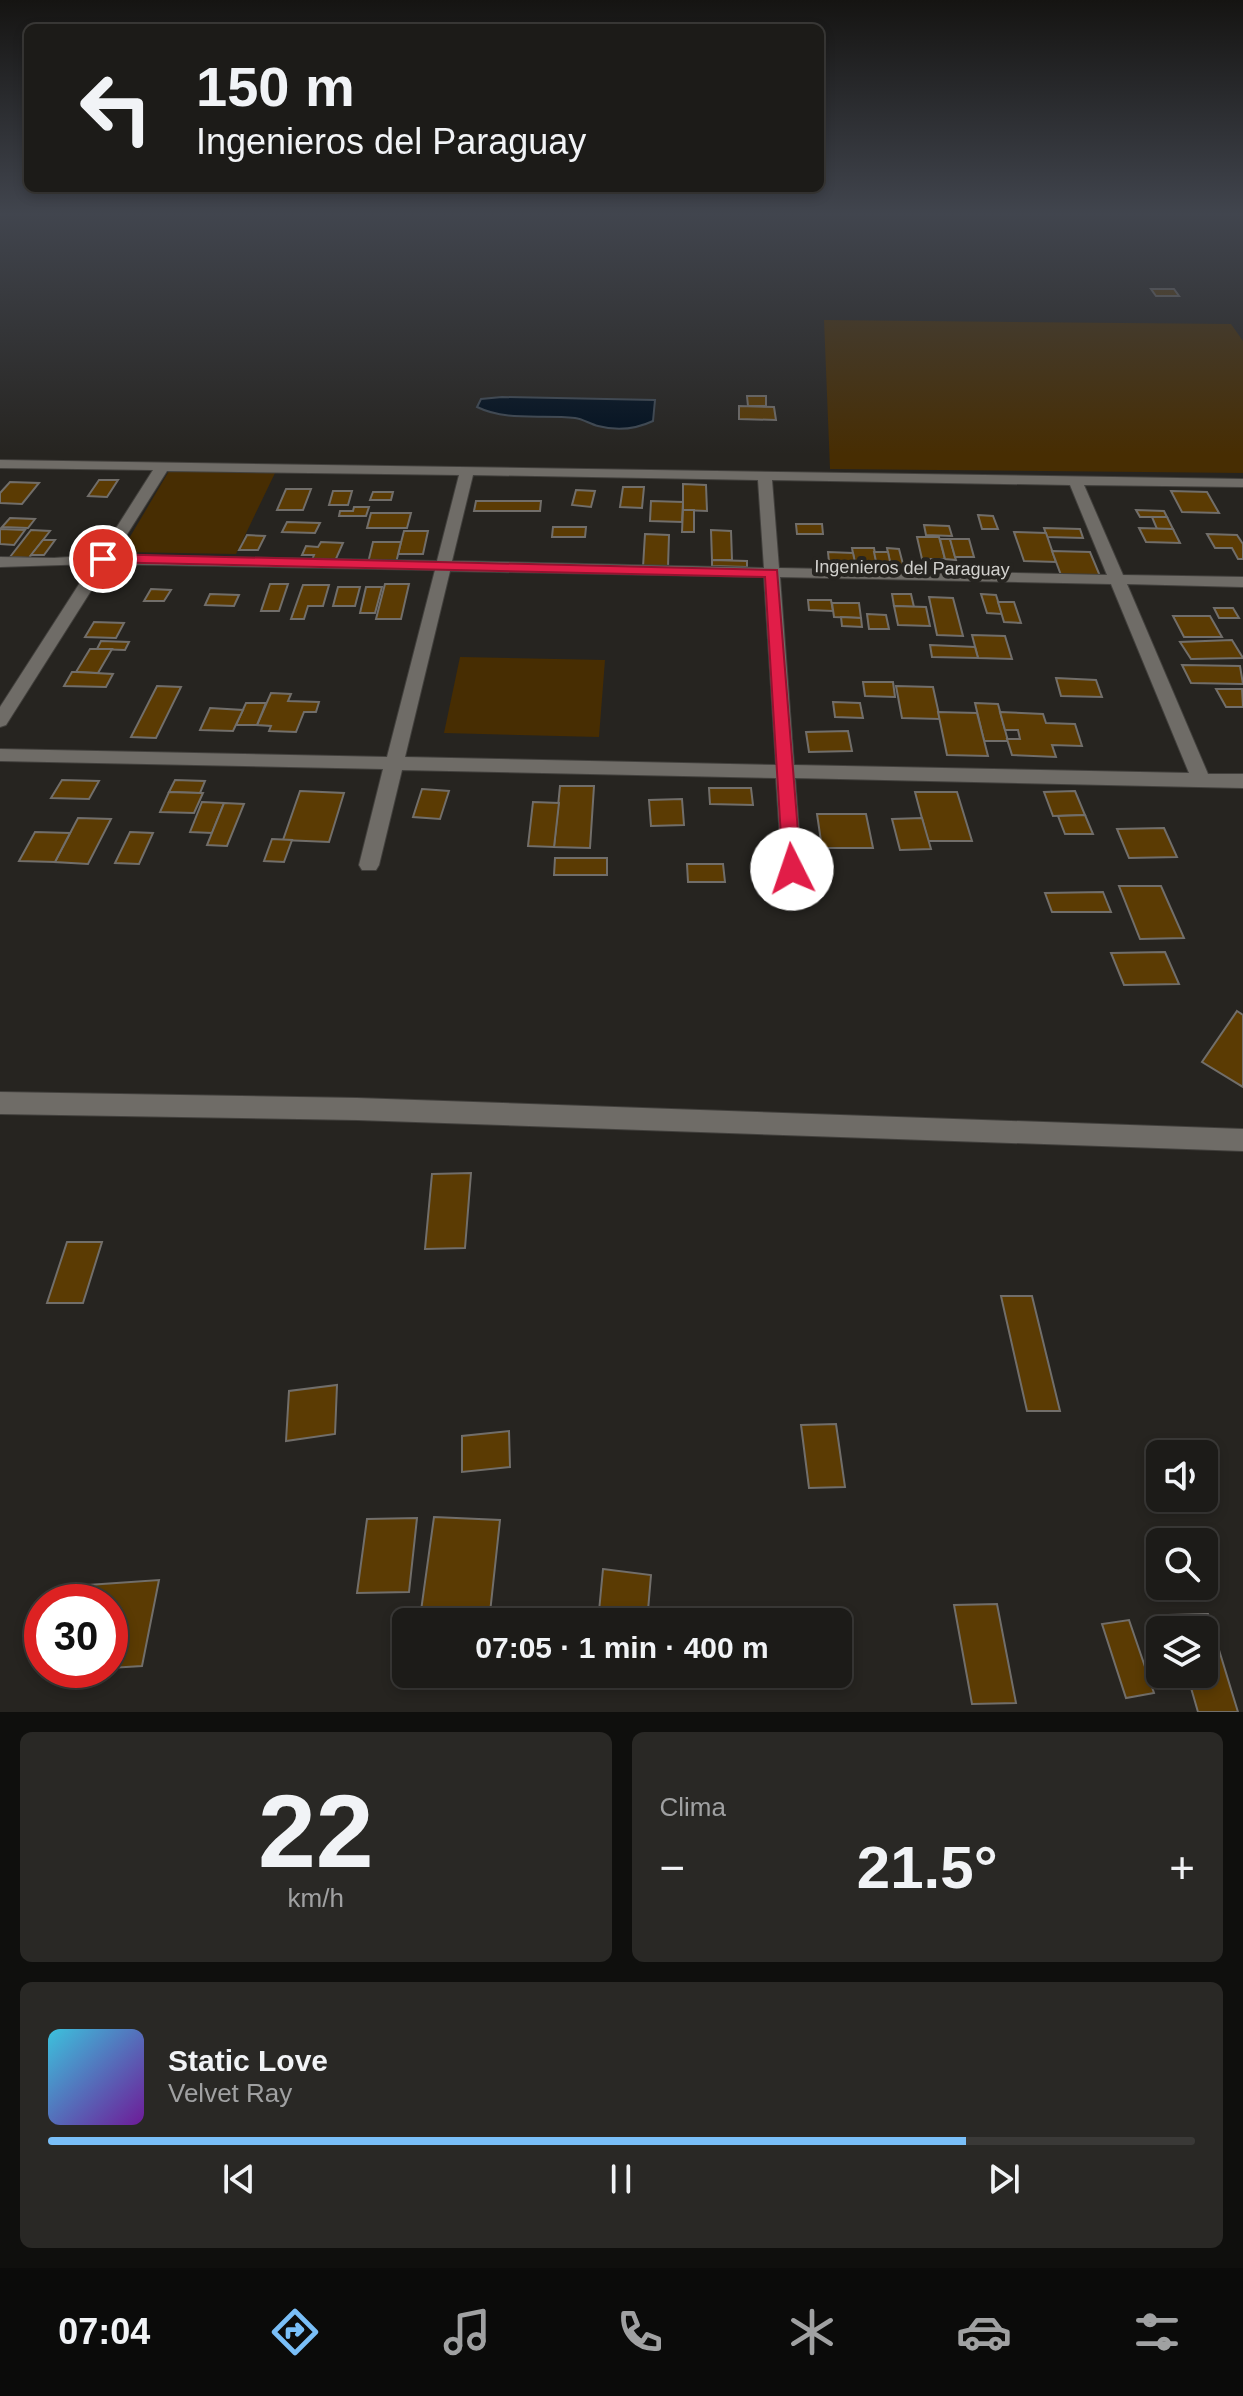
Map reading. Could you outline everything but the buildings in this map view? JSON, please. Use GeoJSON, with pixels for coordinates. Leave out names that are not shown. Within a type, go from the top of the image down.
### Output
{"type":"FeatureCollection","features":[{"type":"Feature","properties":{"kind":"street"},"geometry":{"type":"LineString","coordinates":[[0,464],[1243,483]]}},
{"type":"Feature","properties":{"kind":"street"},"geometry":{"type":"LineString","coordinates":[[0,721],[163,466]]}},
{"type":"Feature","properties":{"kind":"street"},"geometry":{"type":"LineString","coordinates":[[369,865],[467,471]]}},
{"type":"Feature","properties":{"kind":"street"},"geometry":{"type":"LineString","coordinates":[[765,475],[792,869]]}},
{"type":"Feature","properties":{"kind":"street"},"geometry":{"type":"LineString","coordinates":[[1075,480],[1201,780]]}},
{"type":"Feature","properties":{"kind":"street","name":"Ingenieros del Paraguay"},"geometry":{"type":"LineString","coordinates":[[0,562],[1119,586],[1243,582]]}},
{"type":"Feature","properties":{"kind":"street","name":"Ingenieros del Paraguay"},"geometry":{"type":"LineString","coordinates":[[1119,586],[1243,596]]}},
{"type":"Feature","properties":{"kind":"street"},"geometry":{"type":"LineString","coordinates":[[0,755],[1243,781]]}},
{"type":"Feature","properties":{"kind":"street"},"geometry":{"type":"LineString","coordinates":[[0,1103],[357,1109],[1243,1140]]}},
{"type":"Feature","properties":{"kind":"shaded area"},"geometry":{"type":"Polygon","coordinates":[[[824,320],[1231,324],[1243,341],[1243,473],[830,469],[824,320]]]}},
{"type":"Feature","properties":{"kind":"shaded area"},"geometry":{"type":"Polygon","coordinates":[[[169,471],[275,473],[236,554],[121,552],[169,471]]]}},
{"type":"Feature","properties":{"kind":"shaded area"},"geometry":{"type":"Polygon","coordinates":[[[460,657],[605,660],[599,737],[444,733],[460,657]]]}},
{"type":"Feature","properties":{"kind":"water"},"geometry":{"type":"Polygon","coordinates":[[[481,399],[655,400],[653,421],[619,429],[605,428],[575,418],[513,416],[477,407],[481,399]]]}},
{"type":"Feature","properties":{"kind":"route"},"geometry":{"type":"LineString","coordinates":[[103,559],[772,573],[792,869]]}}]}
